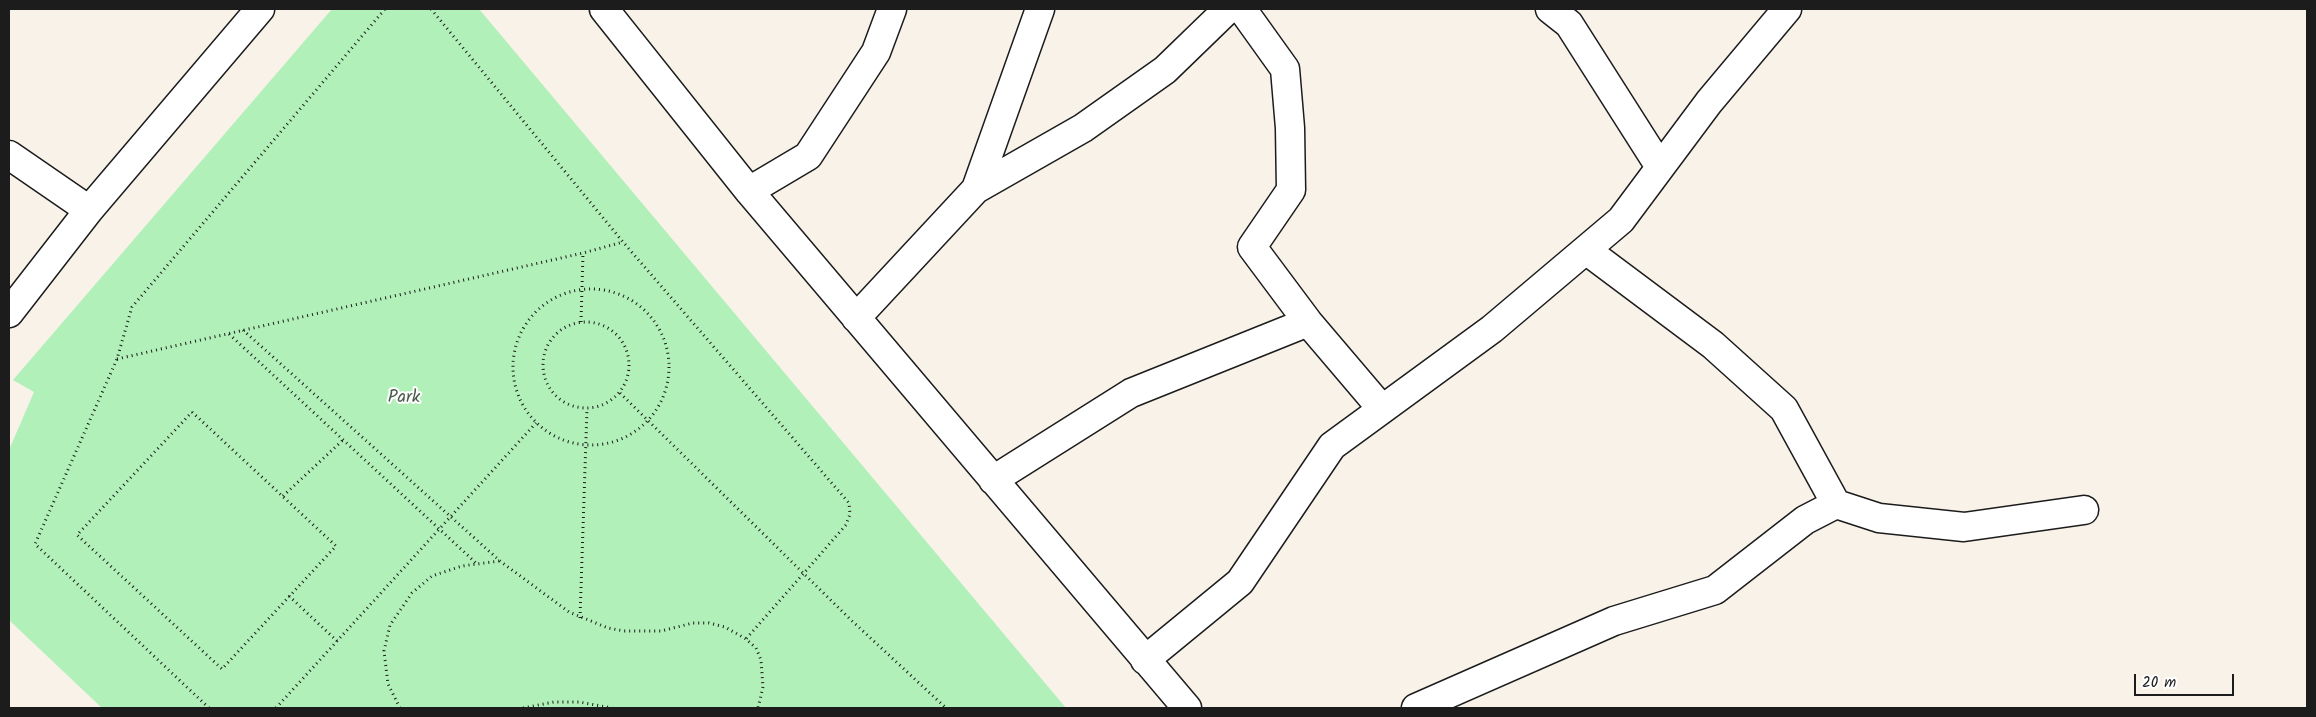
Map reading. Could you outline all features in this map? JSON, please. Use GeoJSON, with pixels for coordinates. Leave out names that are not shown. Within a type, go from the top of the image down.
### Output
{"type":"FeatureCollection","features":[{"type":"Feature","properties":{"kind":"street"},"geometry":{"type":"LineString","coordinates":[[9,313],[89,210],[260,9]]}},
{"type":"Feature","properties":{"kind":"street"},"geometry":{"type":"LineString","coordinates":[[604,9],[749,191],[1187,708]]}},
{"type":"Feature","properties":{"kind":"street"},"geometry":{"type":"LineString","coordinates":[[749,191],[808,156],[876,52],[892,9]]}},
{"type":"Feature","properties":{"kind":"street"},"geometry":{"type":"LineString","coordinates":[[976,189],[1040,9]]}},
{"type":"Feature","properties":{"kind":"street"},"geometry":{"type":"LineString","coordinates":[[856,318],[976,189],[1083,128],[1165,70],[1228,9]]}},
{"type":"Feature","properties":{"kind":"street"},"geometry":{"type":"LineString","coordinates":[[1242,9],[1285,69],[1290,128],[1291,190],[1252,247],[1308,322],[1382,409]]}},
{"type":"Feature","properties":{"kind":"street"},"geometry":{"type":"LineString","coordinates":[[1550,9],[1569,24],[1660,167]]}},
{"type":"Feature","properties":{"kind":"street"},"geometry":{"type":"LineString","coordinates":[[1145,660],[1240,582],[1332,446],[1492,329],[1621,220],[1660,167],[1787,9]]}},
{"type":"Feature","properties":{"kind":"street"},"geometry":{"type":"LineString","coordinates":[[9,155],[89,210]]}},
{"type":"Feature","properties":{"kind":"street"},"geometry":{"type":"LineString","coordinates":[[1586,250],[1713,345],[1784,409],[1836,504],[1879,518],[1964,527],[2084,510]]}},
{"type":"Feature","properties":{"kind":"street"},"geometry":{"type":"LineString","coordinates":[[993,480],[1132,394],[1308,322]]}},
{"type":"Feature","properties":{"kind":"street"},"geometry":{"type":"LineString","coordinates":[[1416,708],[1614,621],[1715,590],[1805,520],[1836,504]]}},
{"type":"Feature","properties":{"kind":"path"},"geometry":{"type":"LineString","coordinates":[[209,708],[35,544],[117,359],[132,307],[385,9]]}},
{"type":"Feature","properties":{"kind":"path"},"geometry":{"type":"LineString","coordinates":[[431,9],[623,242],[848,503],[850,514],[846,525],[746,640]]}},
{"type":"Feature","properties":{"kind":"path"},"geometry":{"type":"LineString","coordinates":[[117,359],[583,253],[623,242]]}},
{"type":"Feature","properties":{"kind":"path"},"geometry":{"type":"LineString","coordinates":[[581,322],[583,253]]}},
{"type":"Feature","properties":{"kind":"path"},"geometry":{"type":"LineString","coordinates":[[582,289],[604,290],[633,301],[655,322],[662,335],[668,357],[667,380],[663,395],[647,421],[622,438],[607,443],[585,444],[562,440],[548,433],[536,423],[519,398],[514,384],[513,368],[518,338],[530,319],[546,303],[560,295],[582,289]]}},
{"type":"Feature","properties":{"kind":"path"},"geometry":{"type":"LineString","coordinates":[[588,322],[604,325],[617,334],[626,347],[630,363],[628,379],[620,393],[608,403],[587,409],[577,408],[562,402],[550,390],[544,376],[543,360],[548,344],[558,332],[572,324],[588,322]]}},
{"type":"Feature","properties":{"kind":"path"},"geometry":{"type":"LineString","coordinates":[[243,330],[500,561],[580,618],[608,628],[642,632],[709,623],[725,627],[746,640],[756,648],[761,660],[763,687],[758,708]]}},
{"type":"Feature","properties":{"kind":"path"},"geometry":{"type":"LineString","coordinates":[[229,333],[476,563]]}},
{"type":"Feature","properties":{"kind":"path"},"geometry":{"type":"LineString","coordinates":[[620,393],[804,573],[946,708]]}},
{"type":"Feature","properties":{"kind":"path"},"geometry":{"type":"LineString","coordinates":[[580,618],[587,409]]}},
{"type":"Feature","properties":{"kind":"path"},"geometry":{"type":"LineString","coordinates":[[192,412],[336,546],[289,596],[222,669],[77,535],[192,412]]}},
{"type":"Feature","properties":{"kind":"path"},"geometry":{"type":"LineString","coordinates":[[276,708],[536,423]]}},
{"type":"Feature","properties":{"kind":"path"},"geometry":{"type":"LineString","coordinates":[[283,496],[343,440]]}},
{"type":"Feature","properties":{"kind":"path"},"geometry":{"type":"LineString","coordinates":[[400,708],[388,684],[384,651],[390,625],[422,582],[441,572],[476,563],[500,561]]}},
{"type":"Feature","properties":{"kind":"path"},"geometry":{"type":"LineString","coordinates":[[289,596],[337,641]]}},
{"type":"Feature","properties":{"kind":"path"},"geometry":{"type":"LineString","coordinates":[[523,708],[554,702],[572,702],[612,708]]}},
{"type":"Feature","properties":{"kind":"path"},"geometry":{"type":"LineString","coordinates":[[572,702],[572,708]]}},
{"type":"Feature","properties":{"kind":"green space","name":"Park"},"geometry":{"type":"Polygon","coordinates":[[[332,9],[479,9],[1066,708],[102,708],[9,620],[9,450],[34,392],[13,380],[332,9]]]}}]}
